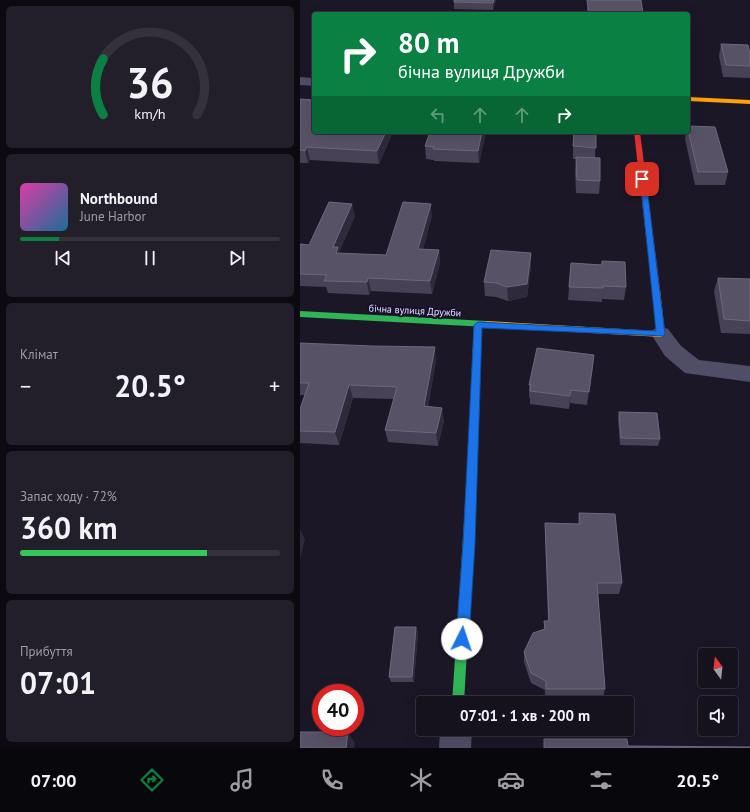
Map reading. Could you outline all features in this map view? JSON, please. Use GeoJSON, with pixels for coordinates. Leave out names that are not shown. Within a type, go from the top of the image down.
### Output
{"type":"FeatureCollection","features":[{"type":"Feature","properties":{"kind":"street"},"geometry":{"type":"LineString","coordinates":[[300,81],[312,82]]}},
{"type":"Feature","properties":{"kind":"street"},"geometry":{"type":"LineString","coordinates":[[690,99],[750,102]]}},
{"type":"Feature","properties":{"kind":"street"},"geometry":{"type":"LineString","coordinates":[[636,134],[661,334],[672,351],[693,367],[750,374]]}},
{"type":"Feature","properties":{"kind":"street","name":"бічна вулиця Дружби"},"geometry":{"type":"LineString","coordinates":[[300,314],[661,334]]}},
{"type":"Feature","properties":{"kind":"street"},"geometry":{"type":"LineString","coordinates":[[458,696],[469,544],[478,325]]}},
{"type":"Feature","properties":{"kind":"street"},"geometry":{"type":"LineString","coordinates":[[455,748],[456,736]]}},
{"type":"Feature","properties":{"kind":"building"},"geometry":{"type":"Polygon","coordinates":[[[454,0],[494,0],[493,3],[454,2],[454,0]]]}},
{"type":"Feature","properties":{"kind":"building"},"geometry":{"type":"Polygon","coordinates":[[[587,0],[641,0],[643,12],[589,12],[587,0]]]}},
{"type":"Feature","properties":{"kind":"building"},"geometry":{"type":"Polygon","coordinates":[[[721,44],[748,45],[750,66],[726,65],[721,44]]]}},
{"type":"Feature","properties":{"kind":"building"},"geometry":{"type":"Polygon","coordinates":[[[300,99],[312,100],[312,134],[385,134],[377,151],[307,147],[305,151],[300,150],[300,99]]]}},
{"type":"Feature","properties":{"kind":"building"},"geometry":{"type":"Polygon","coordinates":[[[690,126],[715,127],[728,172],[698,172],[689,134],[690,126]]]}},
{"type":"Feature","properties":{"kind":"building"},"geometry":{"type":"Polygon","coordinates":[[[429,134],[482,134],[478,151],[433,149],[434,147],[425,146],[429,134]]]}},
{"type":"Feature","properties":{"kind":"building"},"geometry":{"type":"Polygon","coordinates":[[[574,134],[596,134],[596,148],[573,146],[574,134]]]}},
{"type":"Feature","properties":{"kind":"building"},"geometry":{"type":"Polygon","coordinates":[[[576,157],[600,158],[600,181],[577,180],[576,157]]]}},
{"type":"Feature","properties":{"kind":"building"},"geometry":{"type":"Polygon","coordinates":[[[329,202],[352,204],[333,247],[338,247],[336,253],[386,255],[403,202],[431,204],[418,249],[439,250],[430,281],[368,278],[367,282],[324,281],[327,275],[300,274],[300,244],[309,245],[329,202]]]}},
{"type":"Feature","properties":{"kind":"building"},"geometry":{"type":"Polygon","coordinates":[[[491,250],[531,253],[527,284],[507,287],[496,283],[484,282],[491,250]]]}},
{"type":"Feature","properties":{"kind":"building"},"geometry":{"type":"Polygon","coordinates":[[[602,261],[625,262],[626,287],[569,287],[571,263],[602,265],[602,261]]]}},
{"type":"Feature","properties":{"kind":"building"},"geometry":{"type":"Polygon","coordinates":[[[718,278],[750,279],[750,321],[724,319],[718,278]]]}},
{"type":"Feature","properties":{"kind":"building"},"geometry":{"type":"Polygon","coordinates":[[[300,343],[435,347],[424,406],[442,408],[436,433],[385,430],[397,387],[349,385],[335,432],[300,431],[300,409],[309,383],[300,383],[300,343]]]}},
{"type":"Feature","properties":{"kind":"building"},"geometry":{"type":"Polygon","coordinates":[[[537,348],[594,355],[589,392],[571,390],[570,396],[530,391],[531,385],[529,385],[537,348]]]}},
{"type":"Feature","properties":{"kind":"building"},"geometry":{"type":"Polygon","coordinates":[[[619,412],[657,413],[660,439],[621,438],[619,412]]]}},
{"type":"Feature","properties":{"kind":"building"},"geometry":{"type":"Polygon","coordinates":[[[579,513],[615,514],[622,583],[597,583],[605,689],[546,689],[546,681],[531,673],[524,652],[533,633],[545,629],[544,621],[549,621],[545,523],[580,524],[579,513]]]}},
{"type":"Feature","properties":{"kind":"building"},"geometry":{"type":"Polygon","coordinates":[[[395,627],[416,627],[412,677],[389,677],[395,627]]]}},
{"type":"Feature","properties":{"kind":"building"},"geometry":{"type":"Polygon","coordinates":[[[300,732],[312,732],[312,736],[348,736],[346,748],[300,748],[300,732]]]}},
{"type":"Feature","properties":{"kind":"building"},"geometry":{"type":"Polygon","coordinates":[[[544,739],[627,739],[628,746],[750,748],[544,748],[544,739]]]}},
{"type":"Feature","properties":{"kind":"traffic: fast"},"geometry":{"type":"LineString","coordinates":[[300,314],[487,324]]}},
{"type":"Feature","properties":{"kind":"traffic: fast"},"geometry":{"type":"LineString","coordinates":[[458,696],[471,492]]}},
{"type":"Feature","properties":{"kind":"traffic: slow"},"geometry":{"type":"LineString","coordinates":[[690,99],[750,102]]}},
{"type":"Feature","properties":{"kind":"traffic: slow"},"geometry":{"type":"LineString","coordinates":[[487,324],[661,334],[656,289]]}},
{"type":"Feature","properties":{"kind":"traffic: slow"},"geometry":{"type":"LineString","coordinates":[[471,492],[478,325]]}},
{"type":"Feature","properties":{"kind":"traffic: jam"},"geometry":{"type":"LineString","coordinates":[[637,134],[656,289]]}},
{"type":"Feature","properties":{"kind":"route"},"geometry":{"type":"LineString","coordinates":[[462,639],[469,544],[478,325],[661,334],[642,179]]}}]}
